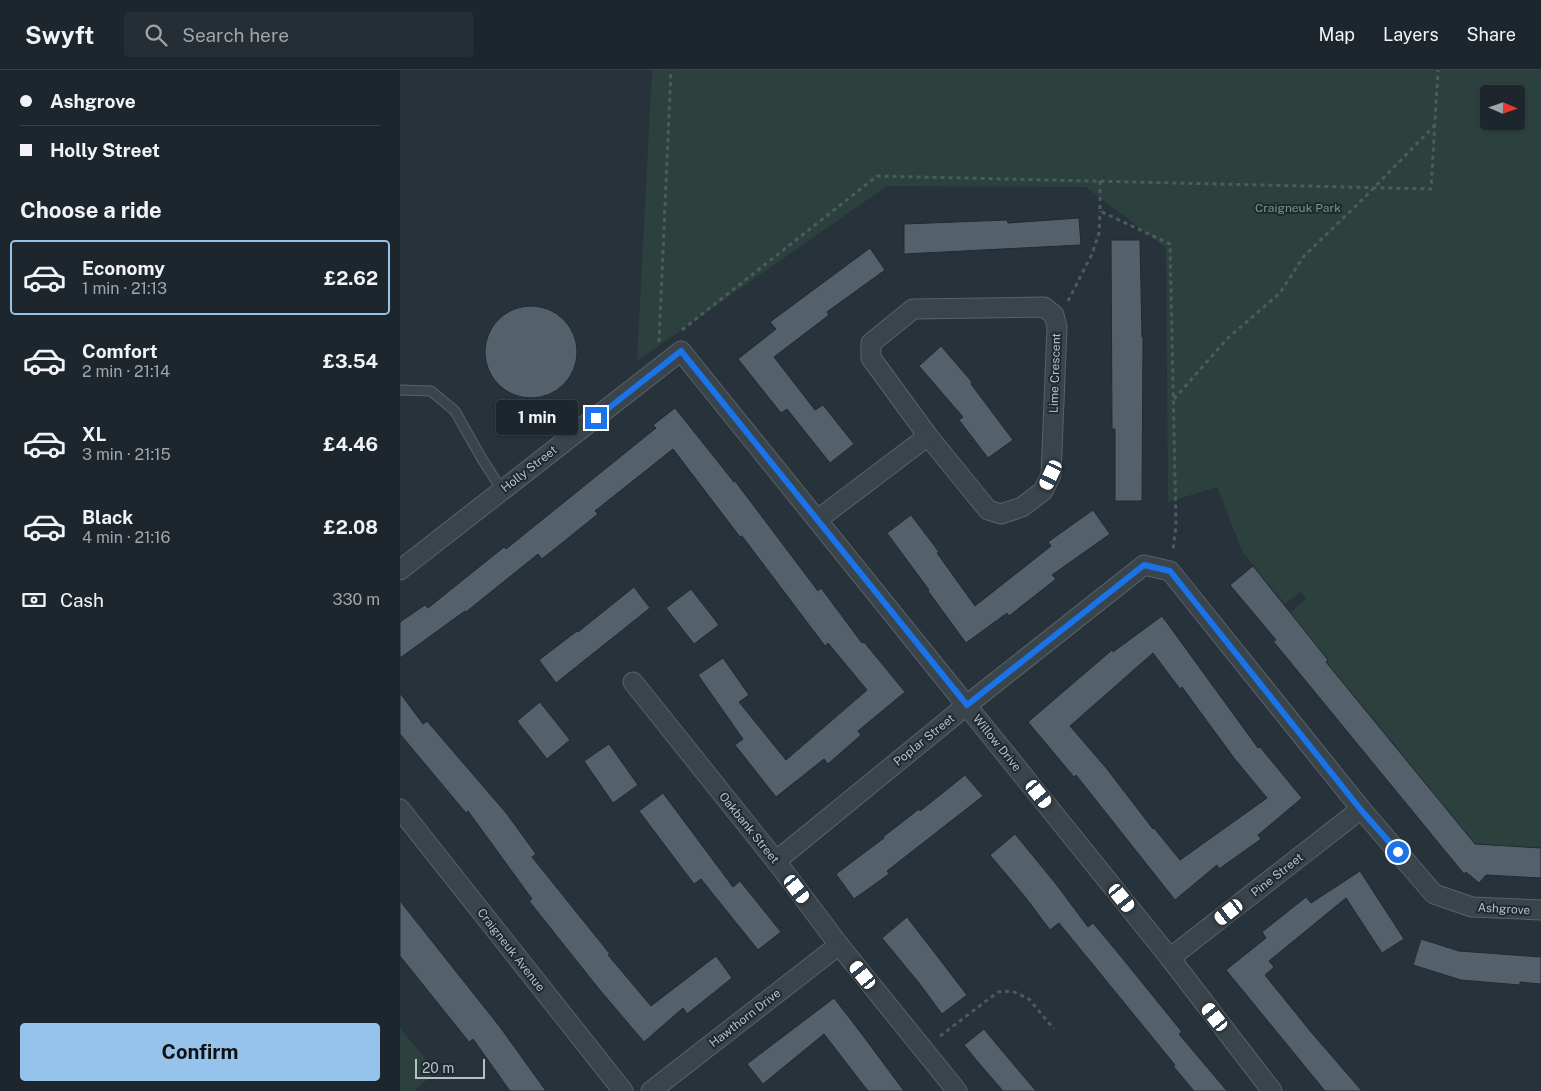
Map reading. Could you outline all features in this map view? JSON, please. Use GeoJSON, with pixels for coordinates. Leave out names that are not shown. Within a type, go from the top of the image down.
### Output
{"type":"FeatureCollection","features":[{"type":"Feature","properties":{"kind":"street","name":"Lime Crescent"},"geometry":{"type":"LineString","coordinates":[[1044,307],[1054,315],[1057,327],[1051,475],[1043,491],[1022,507],[1001,514],[988,510],[928,436],[871,358],[871,342],[913,309],[1044,307]]}},
{"type":"Feature","properties":{"kind":"street","name":"Holly Street"},"geometry":{"type":"LineString","coordinates":[[400,570],[681,351]]}},
{"type":"Feature","properties":{"kind":"street","name":"Willow Drive"},"geometry":{"type":"LineString","coordinates":[[681,351],[1170,958],[1272,1091]]}},
{"type":"Feature","properties":{"kind":"street"},"geometry":{"type":"LineString","coordinates":[[816,520],[928,436]]}},
{"type":"Feature","properties":{"kind":"street","name":"Poplar Street"},"geometry":{"type":"LineString","coordinates":[[776,861],[967,705],[1144,565],[1170,571]]}},
{"type":"Feature","properties":{"kind":"street","name":"Ashgrove"},"geometry":{"type":"LineString","coordinates":[[1170,571],[1361,810],[1434,894],[1472,907],[1541,910]]}},
{"type":"Feature","properties":{"kind":"street","name":"Oakbank Street"},"geometry":{"type":"LineString","coordinates":[[633,682],[776,861],[839,946],[957,1091]]}},
{"type":"Feature","properties":{"kind":"street","name":"Craigneuk Avenue"},"geometry":{"type":"LineString","coordinates":[[400,809],[623,1091]]}},
{"type":"Feature","properties":{"kind":"street","name":"Pine Street"},"geometry":{"type":"LineString","coordinates":[[1170,958],[1361,810]]}},
{"type":"Feature","properties":{"kind":"street","name":"Hawthorn Drive"},"geometry":{"type":"LineString","coordinates":[[651,1091],[839,946]]}},
{"type":"Feature","properties":{"kind":"lane"},"geometry":{"type":"LineString","coordinates":[[400,390],[432,391],[455,411],[502,490]]}},
{"type":"Feature","properties":{"kind":"path"},"geometry":{"type":"LineString","coordinates":[[658,369],[671,70]]}},
{"type":"Feature","properties":{"kind":"path"},"geometry":{"type":"LineString","coordinates":[[681,351],[682,330],[878,176],[1431,189],[1438,70]]}},
{"type":"Feature","properties":{"kind":"path"},"geometry":{"type":"LineString","coordinates":[[1174,400],[1228,338],[1280,293],[1304,256],[1375,188],[1435,126]]}},
{"type":"Feature","properties":{"kind":"path"},"geometry":{"type":"LineString","coordinates":[[1054,315],[1065,307],[1092,254],[1099,233],[1100,181]]}},
{"type":"Feature","properties":{"kind":"path"},"geometry":{"type":"LineString","coordinates":[[1100,211],[1170,244],[1176,526],[1170,571]]}},
{"type":"Feature","properties":{"kind":"path"},"geometry":{"type":"LineString","coordinates":[[923,1048],[998,992],[1012,991],[1029,999],[1054,1029]]}},
{"type":"Feature","properties":{"kind":"green space","name":"Craigneuk Park"},"geometry":{"type":"Polygon","coordinates":[[[652,70],[1541,70],[1541,848],[1504,846],[1502,862],[1485,856],[1441,802],[1430,811],[1418,799],[1430,788],[1390,739],[1368,758],[1362,750],[1384,732],[1297,622],[1283,619],[1306,599],[1301,592],[1285,604],[1243,553],[1217,487],[1168,502],[1166,248],[1086,187],[887,186],[637,361],[652,70]]]}},
{"type":"Feature","properties":{"kind":"green space"},"geometry":{"type":"Polygon","coordinates":[[[400,1028],[436,1072],[416,1089],[418,1091],[400,1091],[400,1028]]]}},
{"type":"Feature","properties":{"kind":"building"},"geometry":{"type":"Polygon","coordinates":[[[1079,218],[1081,245],[904,254],[904,224],[1007,220],[1008,223],[1079,218]]]}},
{"type":"Feature","properties":{"kind":"building"},"geometry":{"type":"Polygon","coordinates":[[[1111,240],[1140,240],[1143,337],[1142,501],[1115,501],[1115,429],[1112,429],[1111,240]]]}},
{"type":"Feature","properties":{"kind":"building"},"geometry":{"type":"Polygon","coordinates":[[[870,248],[885,270],[827,312],[829,315],[774,357],[815,410],[823,405],[854,444],[830,463],[787,409],[781,413],[738,359],[776,329],[770,322],[870,248]]]}},
{"type":"Feature","properties":{"kind":"building"},"geometry":{"type":"Polygon","coordinates":[[[531,306],[548,310],[563,320],[573,335],[577,352],[573,369],[563,384],[548,394],[531,398],[514,394],[499,384],[489,369],[485,352],[489,335],[499,320],[514,310],[531,306]]]}},
{"type":"Feature","properties":{"kind":"building"},"geometry":{"type":"Polygon","coordinates":[[[941,346],[972,382],[971,384],[1013,440],[988,458],[959,420],[963,417],[919,366],[941,346]]]}},
{"type":"Feature","properties":{"kind":"building"},"geometry":{"type":"Polygon","coordinates":[[[675,408],[735,481],[818,591],[821,588],[862,643],[864,642],[905,692],[858,731],[861,735],[828,764],[824,759],[776,797],[735,745],[743,739],[698,675],[723,658],[749,695],[739,702],[786,760],[867,690],[828,643],[825,646],[673,449],[595,511],[598,514],[542,559],[538,554],[466,612],[400,658],[400,622],[425,605],[428,608],[504,547],[506,549],[656,428],[653,425],[675,408]]]}},
{"type":"Feature","properties":{"kind":"building"},"geometry":{"type":"Polygon","coordinates":[[[1093,510],[1110,534],[1052,575],[1056,579],[1009,616],[1007,613],[966,643],[887,533],[911,515],[939,552],[937,553],[975,606],[1051,546],[1048,542],[1093,510]]]}},
{"type":"Feature","properties":{"kind":"building"},"geometry":{"type":"Polygon","coordinates":[[[1253,566],[1328,660],[1326,662],[1475,844],[1541,848],[1541,878],[1486,875],[1479,883],[1466,872],[1464,874],[1273,641],[1276,640],[1230,585],[1253,566]]]}},
{"type":"Feature","properties":{"kind":"building"},"geometry":{"type":"Polygon","coordinates":[[[634,587],[650,608],[556,683],[539,660],[578,632],[634,587]]]}},
{"type":"Feature","properties":{"kind":"building"},"geometry":{"type":"Polygon","coordinates":[[[691,589],[719,625],[694,644],[666,608],[691,589]]]}},
{"type":"Feature","properties":{"kind":"building"},"geometry":{"type":"Polygon","coordinates":[[[1162,616],[1258,748],[1260,747],[1302,798],[1258,835],[1261,839],[1219,869],[1217,865],[1175,900],[1076,775],[1074,777],[1028,722],[1112,650],[1113,652],[1162,616]],[[1153,653],[1070,726],[1180,860],[1267,798],[1234,758],[1182,687],[1180,689],[1153,653]]]}},
{"type":"Feature","properties":{"kind":"building"},"geometry":{"type":"Polygon","coordinates":[[[400,693],[423,724],[427,721],[507,814],[536,854],[532,857],[610,954],[608,955],[651,1006],[716,956],[732,978],[687,1014],[683,1008],[644,1042],[529,901],[532,899],[468,811],[466,813],[400,734],[400,693]]]}},
{"type":"Feature","properties":{"kind":"building"},"geometry":{"type":"Polygon","coordinates":[[[540,702],[570,740],[547,759],[517,721],[540,702]]]}},
{"type":"Feature","properties":{"kind":"building"},"geometry":{"type":"Polygon","coordinates":[[[609,744],[638,785],[613,803],[584,761],[609,744]]]}},
{"type":"Feature","properties":{"kind":"building"},"geometry":{"type":"Polygon","coordinates":[[[965,775],[983,796],[887,871],[889,874],[854,899],[836,874],[965,775]]]}},
{"type":"Feature","properties":{"kind":"building"},"geometry":{"type":"Polygon","coordinates":[[[663,793],[733,887],[740,881],[781,932],[758,950],[701,879],[694,884],[639,811],[663,793]]]}},
{"type":"Feature","properties":{"kind":"building"},"geometry":{"type":"Polygon","coordinates":[[[1015,834],[1088,927],[1093,923],[1123,959],[1182,1032],[1179,1034],[1227,1091],[1194,1091],[1059,923],[1050,930],[990,855],[1015,834]]]}},
{"type":"Feature","properties":{"kind":"building"},"geometry":{"type":"Polygon","coordinates":[[[1360,871],[1404,939],[1382,953],[1346,898],[1269,961],[1274,967],[1265,975],[1362,1091],[1325,1091],[1226,970],[1266,938],[1262,932],[1306,897],[1311,903],[1360,871]]]}},
{"type":"Feature","properties":{"kind":"building"},"geometry":{"type":"Polygon","coordinates":[[[400,901],[500,1027],[546,1091],[510,1091],[473,1039],[469,1042],[400,956],[400,901]]]}},
{"type":"Feature","properties":{"kind":"building"},"geometry":{"type":"Polygon","coordinates":[[[907,917],[967,995],[942,1014],[882,938],[907,917]]]}},
{"type":"Feature","properties":{"kind":"building"},"geometry":{"type":"Polygon","coordinates":[[[1421,939],[1459,951],[1541,957],[1541,984],[1520,982],[1520,985],[1461,980],[1413,965],[1421,939]]]}},
{"type":"Feature","properties":{"kind":"building"},"geometry":{"type":"Polygon","coordinates":[[[834,998],[904,1091],[868,1091],[824,1034],[763,1084],[747,1064],[834,998]]]}},
{"type":"Feature","properties":{"kind":"building"},"geometry":{"type":"Polygon","coordinates":[[[984,1029],[1036,1091],[1003,1091],[978,1062],[964,1045],[984,1029]]]}},
{"type":"Feature","properties":{"kind":"route"},"geometry":{"type":"LineString","coordinates":[[596,418],[681,351],[967,705],[1144,565],[1170,571],[1361,810],[1398,852]]}}]}
